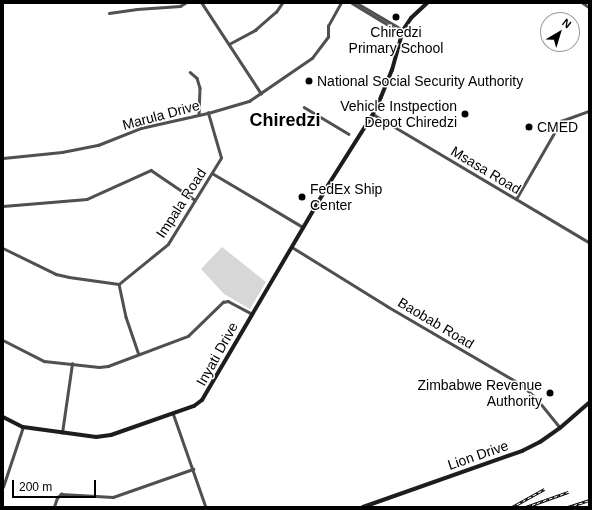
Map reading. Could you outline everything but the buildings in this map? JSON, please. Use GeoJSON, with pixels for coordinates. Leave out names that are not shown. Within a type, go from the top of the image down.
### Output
{"type":"FeatureCollection","features":[{"type":"Feature","properties":{"kind":"street"},"geometry":{"type":"LineString","coordinates":[[109,13],[131,9],[180,6],[185,3]]}},
{"type":"Feature","properties":{"kind":"street"},"geometry":{"type":"LineString","coordinates":[[202,3],[261,93]]}},
{"type":"Feature","properties":{"kind":"street"},"geometry":{"type":"LineString","coordinates":[[229,44],[255,30],[276,12],[282,3]]}},
{"type":"Feature","properties":{"kind":"street","name":"Marula Drive"},"geometry":{"type":"LineString","coordinates":[[3,158],[62,152],[98,145],[141,128],[241,104],[261,93],[312,58],[328,37],[328,26],[341,3]]}},
{"type":"Feature","properties":{"kind":"street"},"geometry":{"type":"LineString","coordinates":[[352,3],[402,32]]}},
{"type":"Feature","properties":{"kind":"street"},"geometry":{"type":"LineString","coordinates":[[357,3],[402,32]]}},
{"type":"Feature","properties":{"kind":"street"},"geometry":{"type":"LineString","coordinates":[[402,32],[411,18],[427,3]]}},
{"type":"Feature","properties":{"kind":"street"},"geometry":{"type":"LineString","coordinates":[[583,3],[589,7]]}},
{"type":"Feature","properties":{"kind":"street","name":"Inyati Drive"},"geometry":{"type":"LineString","coordinates":[[3,417],[23,427],[62,434],[104,436],[194,406],[205,397],[252,314],[373,114],[382,97],[392,70],[402,32]]}},
{"type":"Feature","properties":{"kind":"street"},"geometry":{"type":"LineString","coordinates":[[190,72],[197,78],[200,88],[199,115]]}},
{"type":"Feature","properties":{"kind":"street"},"geometry":{"type":"LineString","coordinates":[[304,107],[349,134]]}},
{"type":"Feature","properties":{"kind":"street"},"geometry":{"type":"LineString","coordinates":[[516,199],[561,121],[589,111]]}},
{"type":"Feature","properties":{"kind":"street","name":"Impala Road"},"geometry":{"type":"LineString","coordinates":[[119,284],[163,249],[212,173],[221,156],[208,113]]}},
{"type":"Feature","properties":{"kind":"street","name":"Msasa Road"},"geometry":{"type":"LineString","coordinates":[[373,114],[589,242]]}},
{"type":"Feature","properties":{"kind":"street"},"geometry":{"type":"LineString","coordinates":[[3,206],[87,199],[151,170],[195,200]]}},
{"type":"Feature","properties":{"kind":"street"},"geometry":{"type":"LineString","coordinates":[[212,173],[304,228]]}},
{"type":"Feature","properties":{"kind":"street","name":"Baobab Road"},"geometry":{"type":"LineString","coordinates":[[292,247],[387,306],[522,385],[537,400],[560,428]]}},
{"type":"Feature","properties":{"kind":"street"},"geometry":{"type":"LineString","coordinates":[[3,248],[56,274],[69,278],[119,284],[126,317],[139,354]]}},
{"type":"Feature","properties":{"kind":"street"},"geometry":{"type":"LineString","coordinates":[[3,340],[44,361],[99,367],[108,366],[188,336],[222,302],[228,301],[252,314]]}},
{"type":"Feature","properties":{"kind":"street"},"geometry":{"type":"LineString","coordinates":[[62,434],[72,364]]}},
{"type":"Feature","properties":{"kind":"street","name":"Lion Drive"},"geometry":{"type":"LineString","coordinates":[[363,507],[522,451],[540,442],[560,428],[589,403]]}},
{"type":"Feature","properties":{"kind":"street"},"geometry":{"type":"LineString","coordinates":[[173,412],[206,507]]}},
{"type":"Feature","properties":{"kind":"street"},"geometry":{"type":"LineString","coordinates":[[3,487],[4,480],[23,427]]}},
{"type":"Feature","properties":{"kind":"street"},"geometry":{"type":"LineString","coordinates":[[54,507],[57,498],[61,494],[113,497],[193,469]]}},
{"type":"Feature","properties":{"kind":"shaded area"},"geometry":{"type":"Polygon","coordinates":[[[222,247],[266,282],[250,309],[224,294],[201,269],[222,247]]]}},
{"type":"Feature","properties":{"kind":"railway"},"geometry":{"type":"LineString","coordinates":[[512,507],[544,489]]}},
{"type":"Feature","properties":{"kind":"railway"},"geometry":{"type":"LineString","coordinates":[[526,507],[568,492]]}},
{"type":"Feature","properties":{"kind":"railway"},"geometry":{"type":"LineString","coordinates":[[568,507],[589,500]]}},
{"type":"Feature","properties":{"kind":"place","name":"Chiredzi Primary School"},"geometry":{"type":"Point","coordinates":[396,17]}},
{"type":"Feature","properties":{"kind":"place","name":"National Social Security Authority"},"geometry":{"type":"Point","coordinates":[309,81]}},
{"type":"Feature","properties":{"kind":"place","name":"Vehicle Instpection Depot Chiredzi"},"geometry":{"type":"Point","coordinates":[465,114]}},
{"type":"Feature","properties":{"kind":"place","name":"CMED"},"geometry":{"type":"Point","coordinates":[529,127]}},
{"type":"Feature","properties":{"kind":"place","name":"FedEx Ship Center"},"geometry":{"type":"Point","coordinates":[302,197]}},
{"type":"Feature","properties":{"kind":"place","name":"Zimbabwe Revenue Authority"},"geometry":{"type":"Point","coordinates":[550,393]}},
{"type":"Feature","properties":{"kind":"district","name":"Chiredzi"},"geometry":{"type":"Point","coordinates":[285,120]}}]}
